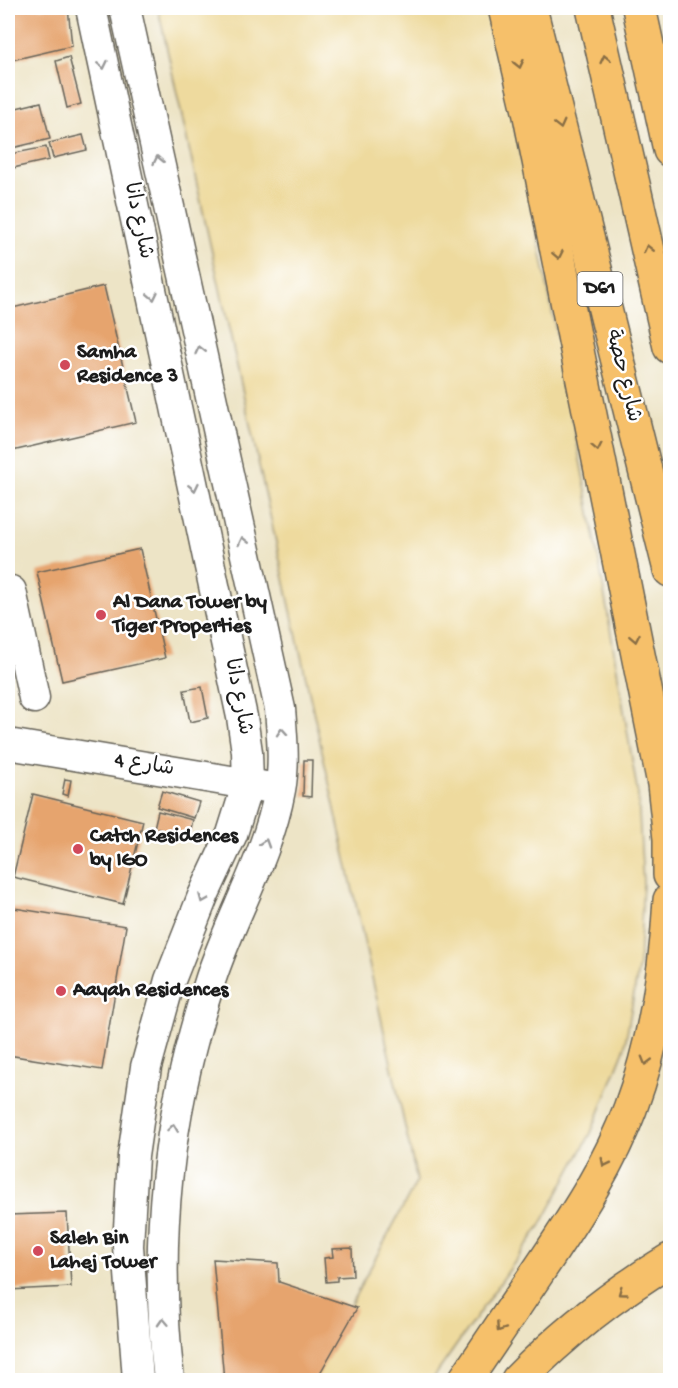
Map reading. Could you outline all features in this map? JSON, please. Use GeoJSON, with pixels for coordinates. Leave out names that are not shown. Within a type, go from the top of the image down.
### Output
{"type":"FeatureCollection","features":[{"type":"Feature","properties":{"kind":"main road"},"geometry":{"type":"LineString","coordinates":[[505,8],[530,111],[664,784],[670,839],[670,875]]}},
{"type":"Feature","properties":{"kind":"main road","name":"شارع حصة"},"geometry":{"type":"LineString","coordinates":[[530,8],[670,570]]}},
{"type":"Feature","properties":{"kind":"main road"},"geometry":{"type":"LineString","coordinates":[[593,8],[670,347]]}},
{"type":"Feature","properties":{"kind":"main road"},"geometry":{"type":"LineString","coordinates":[[639,8],[670,150]]}},
{"type":"Feature","properties":{"kind":"main road"},"geometry":{"type":"LineString","coordinates":[[465,1380],[583,1205],[630,1110],[647,1058],[660,1004],[668,950],[670,900]]}},
{"type":"Feature","properties":{"kind":"main road"},"geometry":{"type":"LineString","coordinates":[[518,1380],[586,1318],[646,1274],[670,1260]]}},
{"type":"Feature","properties":{"kind":"street","name":"شارع دانا"},"geometry":{"type":"LineString","coordinates":[[91,8],[242,717],[247,752],[248,783],[232,834],[203,896],[170,980],[147,1067],[132,1156],[128,1246],[138,1380]]}},
{"type":"Feature","properties":{"kind":"street","name":"شارع دانا"},"geometry":{"type":"LineString","coordinates":[[125,8],[280,709],[283,748],[280,790],[263,849],[212,976],[191,1044],[176,1114],[166,1184],[161,1255],[163,1326],[169,1380]]}},
{"type":"Feature","properties":{"kind":"street"},"geometry":{"type":"LineString","coordinates":[[11,591],[13,624],[34,698]]}},
{"type":"Feature","properties":{"kind":"street","name":"شارع 4"},"geometry":{"type":"LineString","coordinates":[[8,744],[280,790]]}},
{"type":"Feature","properties":{"kind":"sand"},"geometry":{"type":"Polygon","coordinates":[[[158,8],[489,8],[538,237],[596,544],[638,795],[643,883],[639,965],[624,1050],[591,1133],[540,1226],[432,1380],[310,1380],[417,1181],[158,8]]]}},
{"type":"Feature","properties":{"kind":"building"},"geometry":{"type":"Polygon","coordinates":[[[8,8],[68,8],[72,46],[8,61],[8,8]]]}},
{"type":"Feature","properties":{"kind":"building"},"geometry":{"type":"Polygon","coordinates":[[[69,57],[81,104],[67,108],[56,61],[69,57]]]}},
{"type":"Feature","properties":{"kind":"building"},"geometry":{"type":"Polygon","coordinates":[[[41,102],[50,139],[8,149],[8,110],[41,102]]]}},
{"type":"Feature","properties":{"kind":"building"},"geometry":{"type":"Polygon","coordinates":[[[83,135],[87,150],[53,158],[49,143],[83,135]]]}},
{"type":"Feature","properties":{"kind":"building"},"geometry":{"type":"Polygon","coordinates":[[[46,147],[49,160],[13,168],[10,154],[46,147]]]}},
{"type":"Feature","properties":{"kind":"building","name":"Samha Residence 3"},"geometry":{"type":"Polygon","coordinates":[[[104,286],[136,422],[8,452],[8,309],[104,286]]]}},
{"type":"Feature","properties":{"kind":"building","name":"Al Dana Tower by Tiger Properties"},"geometry":{"type":"Polygon","coordinates":[[[140,549],[165,658],[62,681],[37,572],[140,549]]]}},
{"type":"Feature","properties":{"kind":"building"},"geometry":{"type":"Polygon","coordinates":[[[202,687],[208,718],[190,722],[184,690],[202,687]]]}},
{"type":"Feature","properties":{"kind":"building"},"geometry":{"type":"Polygon","coordinates":[[[304,760],[312,760],[311,797],[303,796],[304,760]]]}},
{"type":"Feature","properties":{"kind":"building"},"geometry":{"type":"Polygon","coordinates":[[[65,779],[71,780],[68,796],[62,794],[65,779]]]}},
{"type":"Feature","properties":{"kind":"building"},"geometry":{"type":"Polygon","coordinates":[[[162,791],[199,802],[194,818],[157,807],[162,791]]]}},
{"type":"Feature","properties":{"kind":"building","name":"Catch Residences by IGO"},"geometry":{"type":"Polygon","coordinates":[[[33,794],[143,821],[123,904],[13,877],[33,794]]]}},
{"type":"Feature","properties":{"kind":"building"},"geometry":{"type":"Polygon","coordinates":[[[158,811],[193,820],[189,837],[154,828],[158,811]]]}},
{"type":"Feature","properties":{"kind":"building","name":"Aayah Residences"},"geometry":{"type":"Polygon","coordinates":[[[8,907],[126,926],[102,1070],[8,1055],[8,907]]]}},
{"type":"Feature","properties":{"kind":"building","name":"Saleh Bin Lahej Tower"},"geometry":{"type":"Polygon","coordinates":[[[67,1213],[71,1287],[8,1290],[8,1215],[67,1213]]]}},
{"type":"Feature","properties":{"kind":"building"},"geometry":{"type":"Polygon","coordinates":[[[352,1248],[353,1276],[337,1277],[337,1281],[326,1282],[324,1258],[333,1257],[332,1249],[352,1248]]]}},
{"type":"Feature","properties":{"kind":"building"},"geometry":{"type":"Polygon","coordinates":[[[213,1259],[278,1263],[279,1282],[357,1308],[316,1380],[224,1380],[213,1259]]]}},
{"type":"Feature","properties":{"kind":"place","name":"Samha Residence 3"},"geometry":{"type":"Point","coordinates":[65,365]}},
{"type":"Feature","properties":{"kind":"place","name":"Al Dana Tower by Tiger Properties"},"geometry":{"type":"Point","coordinates":[101,615]}},
{"type":"Feature","properties":{"kind":"place","name":"Catch Residences by IGO"},"geometry":{"type":"Point","coordinates":[78,849]}},
{"type":"Feature","properties":{"kind":"place","name":"Aayah Residences"},"geometry":{"type":"Point","coordinates":[61,991]}},
{"type":"Feature","properties":{"kind":"place","name":"Saleh Bin Lahej Tower"},"geometry":{"type":"Point","coordinates":[38,1251]}}]}
